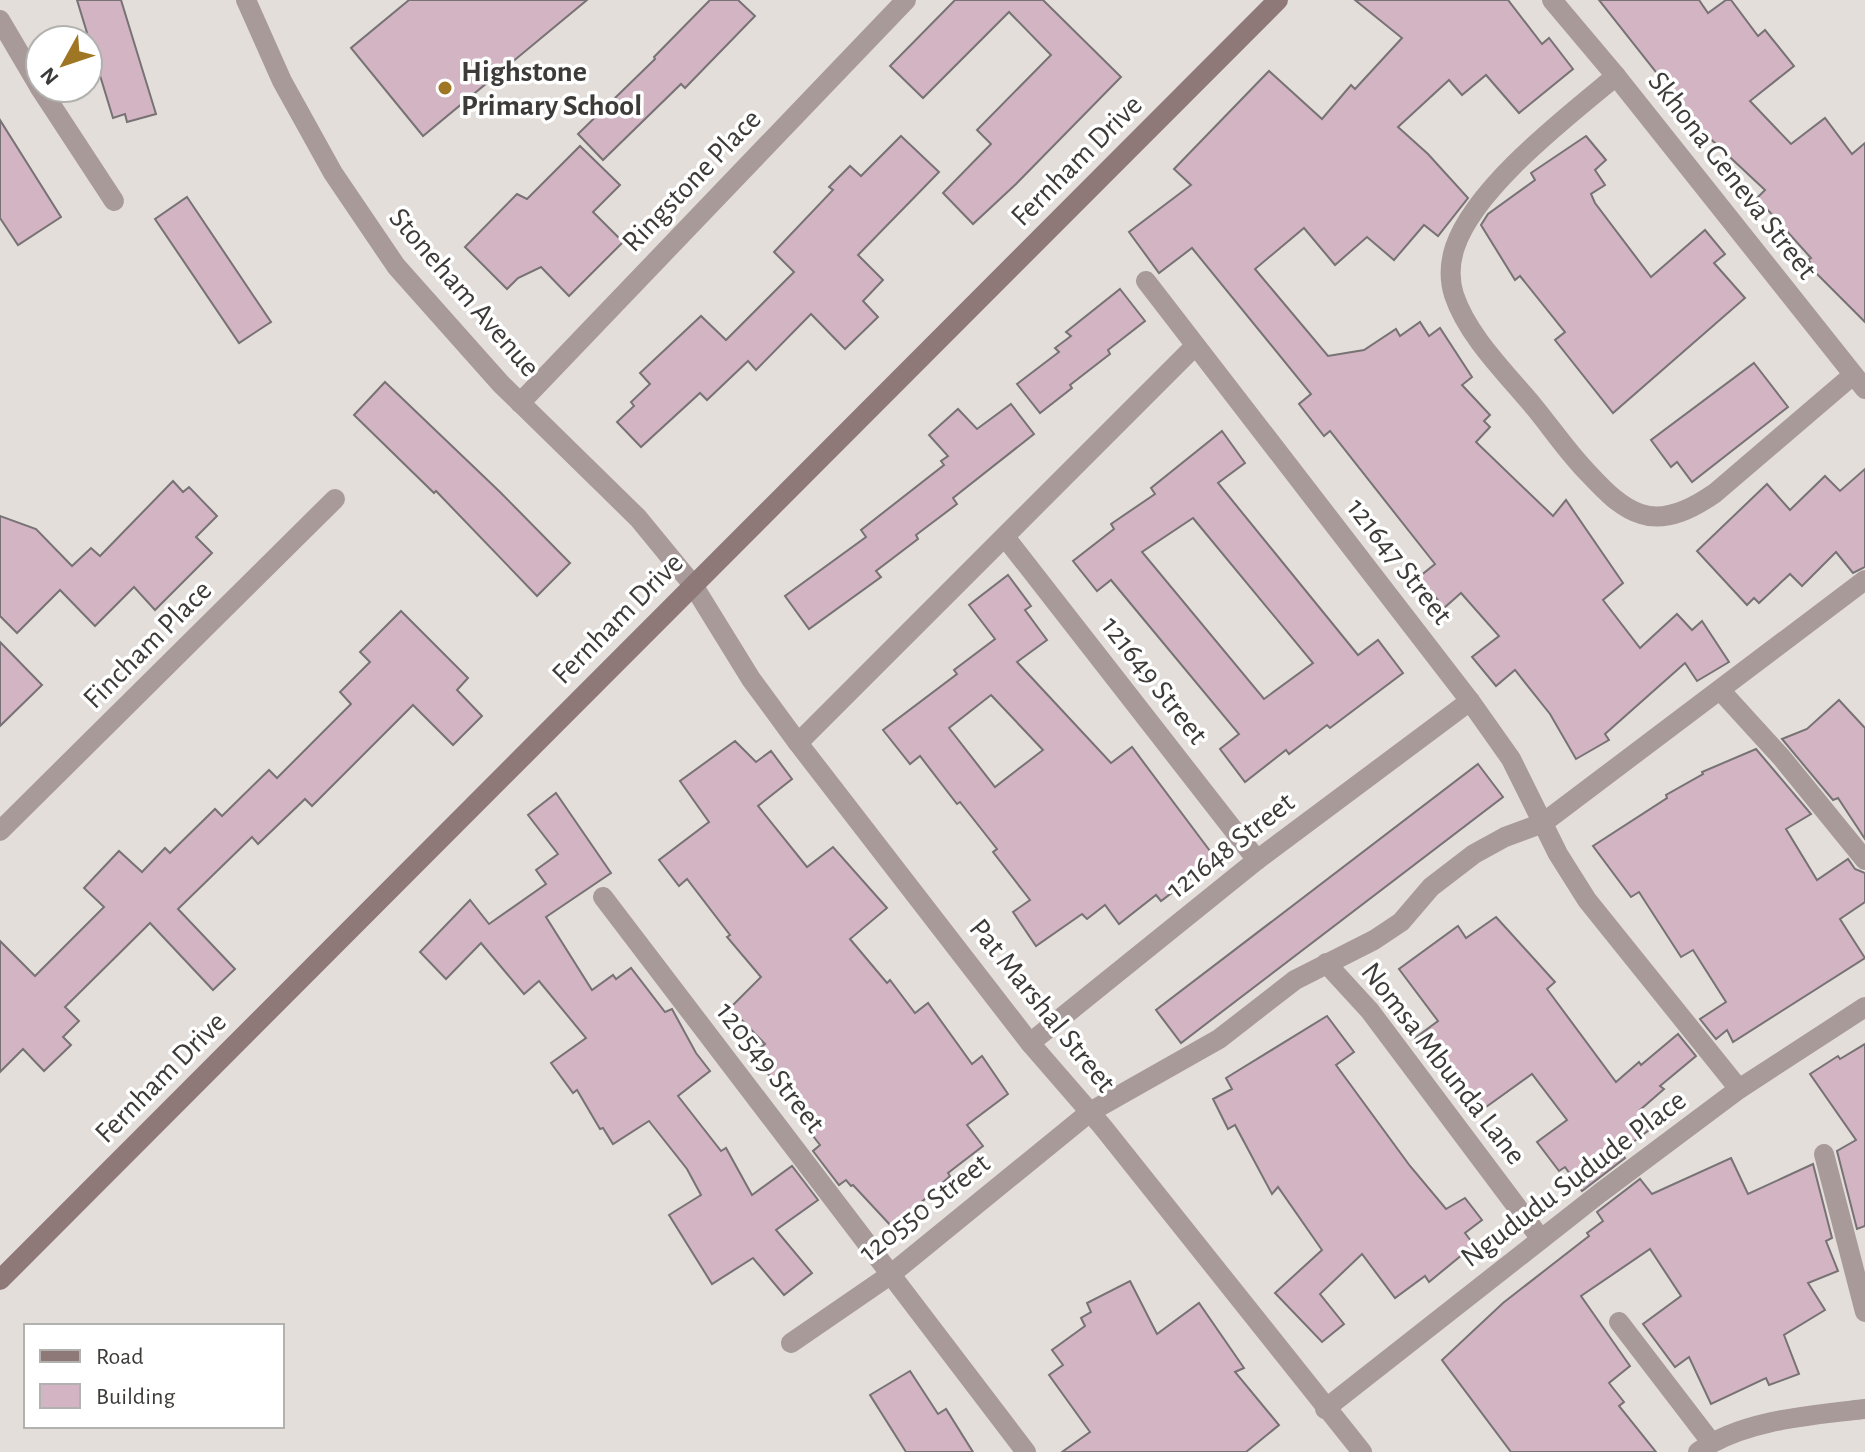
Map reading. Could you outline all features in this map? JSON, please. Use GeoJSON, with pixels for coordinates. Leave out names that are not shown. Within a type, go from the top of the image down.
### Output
{"type":"FeatureCollection","features":[{"type":"Feature","properties":{"kind":"street","name":"Stoneham Avenue"},"geometry":{"type":"LineString","coordinates":[[246,0],[282,81],[333,173],[396,266],[520,403],[638,518],[693,585]]}},
{"type":"Feature","properties":{"kind":"street","name":"Ringstone Place"},"geometry":{"type":"LineString","coordinates":[[520,403],[906,0]]}},
{"type":"Feature","properties":{"kind":"street","name":"Fernham Drive"},"geometry":{"type":"LineString","coordinates":[[0,1280],[1278,0]]}},
{"type":"Feature","properties":{"kind":"street","name":"Skhona Geneva Street"},"geometry":{"type":"LineString","coordinates":[[1552,0],[1859,382]]}},
{"type":"Feature","properties":{"kind":"street"},"geometry":{"type":"LineString","coordinates":[[0,20],[24,61]]}},
{"type":"Feature","properties":{"kind":"street"},"geometry":{"type":"LineString","coordinates":[[1616,76],[1566,117],[1502,179],[1468,218],[1455,247],[1450,270],[1454,294],[1484,345],[1588,473],[1623,506],[1645,516],[1692,509],[1859,382]]}},
{"type":"Feature","properties":{"kind":"street"},"geometry":{"type":"LineString","coordinates":[[50,104],[114,201]]}},
{"type":"Feature","properties":{"kind":"street","name":"121647 Street"},"geometry":{"type":"LineString","coordinates":[[1146,281],[1470,701],[1511,759],[1558,854],[1587,900],[1739,1089]]}},
{"type":"Feature","properties":{"kind":"street"},"geometry":{"type":"LineString","coordinates":[[798,743],[1195,346]]}},
{"type":"Feature","properties":{"kind":"street","name":"Fincham Place"},"geometry":{"type":"LineString","coordinates":[[0,831],[335,499]]}},
{"type":"Feature","properties":{"kind":"street","name":"121649 Street"},"geometry":{"type":"LineString","coordinates":[[1005,537],[1257,860]]}},
{"type":"Feature","properties":{"kind":"street","name":"120550 Street"},"geometry":{"type":"LineString","coordinates":[[791,1343],[890,1275],[1090,1112],[1219,1039],[1295,980],[1374,940],[1401,922],[1431,887],[1474,854],[1505,837],[1543,823],[1865,580]]}},
{"type":"Feature","properties":{"kind":"street","name":"Pat Marshal Street"},"geometry":{"type":"LineString","coordinates":[[693,585],[751,679],[798,743],[1030,1043],[1090,1112],[1362,1452]]}},
{"type":"Feature","properties":{"kind":"street"},"geometry":{"type":"LineString","coordinates":[[1720,690],[1782,758],[1865,860]]}},
{"type":"Feature","properties":{"kind":"street","name":"121648 Street"},"geometry":{"type":"LineString","coordinates":[[1030,1043],[1257,860],[1470,701]]}},
{"type":"Feature","properties":{"kind":"street","name":"120549 Street"},"geometry":{"type":"LineString","coordinates":[[603,897],[1026,1452]]}},
{"type":"Feature","properties":{"kind":"street","name":"Nomsa Mbunda Lane"},"geometry":{"type":"LineString","coordinates":[[1326,963],[1370,1011],[1541,1239]]}},
{"type":"Feature","properties":{"kind":"street","name":"Ngududu Sudude Place"},"geometry":{"type":"LineString","coordinates":[[1325,1409],[1541,1239],[1739,1089],[1865,1007]]}},
{"type":"Feature","properties":{"kind":"street"},"geometry":{"type":"LineString","coordinates":[[1824,1154],[1865,1312]]}},
{"type":"Feature","properties":{"kind":"street"},"geometry":{"type":"LineString","coordinates":[[1619,1322],[1704,1447],[1769,1423],[1865,1409]]}},
{"type":"Feature","properties":{"kind":"building"},"geometry":{"type":"Polygon","coordinates":[[[77,0],[121,0],[156,114],[127,122],[125,114],[113,118],[104,88],[104,24],[84,24],[77,0]]]}},
{"type":"Feature","properties":{"kind":"building"},"geometry":{"type":"Polygon","coordinates":[[[409,0],[587,0],[423,136],[351,48],[409,0]]]}},
{"type":"Feature","properties":{"kind":"building"},"geometry":{"type":"Polygon","coordinates":[[[710,0],[738,0],[755,16],[685,88],[681,84],[603,160],[578,134],[710,0]]]}},
{"type":"Feature","properties":{"kind":"building"},"geometry":{"type":"Polygon","coordinates":[[[955,0],[1043,0],[1121,77],[973,224],[943,193],[991,144],[977,130],[1051,55],[1009,12],[923,98],[890,66],[955,0]]]}},
{"type":"Feature","properties":{"kind":"building"},"geometry":{"type":"Polygon","coordinates":[[[1355,0],[1508,0],[1542,44],[1549,38],[1573,69],[1519,113],[1486,75],[1462,95],[1449,80],[1398,127],[1428,154],[1468,198],[1438,236],[1424,225],[1394,260],[1367,237],[1335,265],[1304,228],[1255,269],[1328,356],[1364,350],[1396,329],[1400,336],[1420,322],[1429,336],[1440,328],[1472,377],[1462,385],[1490,415],[1484,421],[1490,427],[1476,442],[1553,516],[1566,500],[1623,583],[1603,600],[1640,648],[1677,614],[1692,630],[1702,621],[1729,662],[1697,681],[1685,663],[1605,734],[1609,740],[1576,759],[1550,714],[1515,670],[1496,686],[1472,657],[1499,636],[1461,593],[1444,608],[1419,577],[1435,564],[1330,431],[1324,436],[1299,404],[1311,394],[1192,248],[1159,273],[1129,232],[1191,185],[1174,169],[1269,71],[1322,119],[1351,85],[1355,89],[1402,38],[1355,0]]]}},
{"type":"Feature","properties":{"kind":"building"},"geometry":{"type":"Polygon","coordinates":[[[1599,0],[1699,0],[1708,13],[1726,0],[1731,0],[1758,36],[1765,30],[1794,66],[1750,101],[1791,144],[1825,118],[1852,154],[1865,143],[1865,322],[1813,270],[1815,268],[1808,260],[1811,258],[1757,198],[1765,190],[1701,130],[1599,0]]]}},
{"type":"Feature","properties":{"kind":"building"},"geometry":{"type":"Polygon","coordinates":[[[0,120],[61,217],[18,245],[0,218],[0,120]]]}},
{"type":"Feature","properties":{"kind":"building"},"geometry":{"type":"Polygon","coordinates":[[[901,136],[939,172],[858,255],[883,280],[863,301],[878,317],[845,349],[811,314],[756,370],[748,361],[707,400],[700,393],[641,447],[617,422],[634,406],[631,402],[650,384],[640,373],[701,316],[726,340],[794,272],[774,252],[833,190],[829,187],[850,166],[861,176],[901,136]]]}},
{"type":"Feature","properties":{"kind":"building"},"geometry":{"type":"Polygon","coordinates":[[[1586,136],[1606,160],[1595,170],[1605,185],[1591,194],[1595,203],[1651,277],[1705,230],[1725,254],[1714,263],[1745,298],[1613,413],[1555,340],[1565,332],[1520,276],[1515,280],[1481,225],[1488,214],[1535,180],[1531,173],[1586,136]]]}},
{"type":"Feature","properties":{"kind":"building"},"geometry":{"type":"Polygon","coordinates":[[[580,146],[620,185],[593,212],[623,242],[569,296],[541,267],[518,278],[507,289],[465,247],[517,194],[527,199],[580,146]]]}},
{"type":"Feature","properties":{"kind":"building"},"geometry":{"type":"Polygon","coordinates":[[[187,197],[271,322],[239,343],[155,219],[187,197]]]}},
{"type":"Feature","properties":{"kind":"building"},"geometry":{"type":"Polygon","coordinates":[[[1120,289],[1145,321],[1108,350],[1110,354],[1040,413],[1017,384],[1059,352],[1055,348],[1071,336],[1066,332],[1120,289]]]}},
{"type":"Feature","properties":{"kind":"building"},"geometry":{"type":"Polygon","coordinates":[[[1754,363],[1788,407],[1692,482],[1677,462],[1671,467],[1651,440],[1754,363]]]}},
{"type":"Feature","properties":{"kind":"building"},"geometry":{"type":"Polygon","coordinates":[[[385,382],[570,563],[537,596],[436,491],[434,493],[354,415],[385,382]]]}},
{"type":"Feature","properties":{"kind":"building"},"geometry":{"type":"Polygon","coordinates":[[[1011,404],[1034,434],[953,498],[957,504],[876,571],[881,577],[809,629],[785,596],[866,537],[861,530],[944,465],[941,461],[948,456],[929,435],[958,409],[977,429],[1011,404]]]}},
{"type":"Feature","properties":{"kind":"building"},"geometry":{"type":"Polygon","coordinates":[[[1222,431],[1245,463],[1218,483],[1358,655],[1378,640],[1403,673],[1330,728],[1327,725],[1289,754],[1286,750],[1245,782],[1220,749],[1239,734],[1111,580],[1097,591],[1073,561],[1114,529],[1111,524],[1155,494],[1151,488],[1222,431]],[[1193,518],[1142,552],[1264,699],[1313,663],[1193,518]]]}},
{"type":"Feature","properties":{"kind":"building"},"geometry":{"type":"Polygon","coordinates":[[[1865,469],[1865,567],[1853,573],[1836,552],[1802,586],[1790,574],[1759,603],[1754,598],[1747,605],[1697,551],[1767,484],[1790,510],[1825,476],[1840,491],[1865,469]]]}},
{"type":"Feature","properties":{"kind":"building"},"geometry":{"type":"Polygon","coordinates":[[[173,481],[183,492],[189,487],[217,516],[196,537],[212,553],[155,610],[134,587],[95,626],[60,590],[17,633],[0,616],[0,516],[36,529],[72,566],[91,548],[100,556],[173,481]]]}},
{"type":"Feature","properties":{"kind":"building"},"geometry":{"type":"Polygon","coordinates":[[[1008,575],[1031,606],[1025,610],[1047,640],[1017,662],[1111,763],[1132,747],[1216,859],[1161,901],[1156,895],[1119,924],[1105,905],[1087,919],[1082,914],[1036,946],[1013,912],[1030,900],[993,852],[997,849],[920,756],[910,764],[883,730],[957,674],[954,670],[995,639],[969,605],[1008,575]],[[991,695],[949,728],[995,787],[1043,750],[991,695]]]}},
{"type":"Feature","properties":{"kind":"building"},"geometry":{"type":"Polygon","coordinates":[[[401,611],[468,678],[457,690],[482,716],[453,745],[413,705],[312,806],[305,799],[258,844],[252,837],[178,909],[235,969],[213,990],[150,923],[65,1007],[79,1021],[63,1037],[71,1045],[44,1071],[23,1049],[0,1072],[0,941],[35,976],[104,907],[84,888],[119,851],[142,872],[165,848],[170,853],[215,809],[222,816],[269,770],[277,778],[351,704],[340,692],[370,662],[360,652],[401,611]]]}},
{"type":"Feature","properties":{"kind":"building"},"geometry":{"type":"Polygon","coordinates":[[[0,642],[42,685],[0,726],[0,642]]]}},
{"type":"Feature","properties":{"kind":"building"},"geometry":{"type":"Polygon","coordinates":[[[1839,700],[1865,728],[1865,839],[1838,798],[1833,800],[1782,739],[1807,729],[1839,700]]]}},
{"type":"Feature","properties":{"kind":"building"},"geometry":{"type":"Polygon","coordinates":[[[735,741],[756,762],[771,751],[792,779],[758,806],[807,867],[833,847],[887,908],[850,939],[887,983],[890,980],[915,1013],[928,1003],[972,1064],[982,1056],[1008,1094],[967,1125],[983,1146],[948,1173],[950,1176],[893,1228],[853,1185],[846,1180],[839,1185],[813,1151],[820,1145],[807,1128],[813,1124],[751,1055],[765,1044],[730,1008],[761,977],[727,937],[730,935],[687,879],[679,886],[659,860],[709,822],[680,781],[735,741]]]}},
{"type":"Feature","properties":{"kind":"building"},"geometry":{"type":"Polygon","coordinates":[[[1756,749],[1811,814],[1786,829],[1817,880],[1848,859],[1855,869],[1865,873],[1865,902],[1840,919],[1865,958],[1733,1042],[1727,1030],[1716,1039],[1700,1019],[1726,1002],[1693,950],[1681,957],[1639,892],[1631,897],[1593,846],[1702,772],[1756,749]]]}},
{"type":"Feature","properties":{"kind":"building"},"geometry":{"type":"Polygon","coordinates":[[[1478,764],[1503,797],[1181,1043],[1156,1010],[1478,764]]]}},
{"type":"Feature","properties":{"kind":"building"},"geometry":{"type":"Polygon","coordinates":[[[556,793],[611,873],[546,917],[592,990],[613,975],[616,979],[631,968],[665,1012],[672,1009],[696,1053],[710,1071],[678,1096],[721,1151],[726,1148],[752,1195],[792,1166],[818,1200],[776,1230],[812,1273],[784,1295],[753,1258],[712,1284],[669,1215],[701,1195],[687,1169],[649,1121],[613,1144],[603,1128],[600,1129],[577,1090],[573,1093],[551,1063],[586,1038],[539,981],[524,994],[481,943],[446,979],[420,952],[470,900],[489,924],[546,884],[536,870],[558,854],[528,815],[556,793]]]}},
{"type":"Feature","properties":{"kind":"building"},"geometry":{"type":"Polygon","coordinates":[[[1496,917],[1555,982],[1547,989],[1616,1082],[1678,1034],[1696,1056],[1660,1086],[1664,1089],[1640,1110],[1653,1127],[1620,1152],[1625,1158],[1582,1191],[1565,1167],[1559,1171],[1537,1142],[1567,1120],[1532,1074],[1475,1115],[1415,1038],[1438,1021],[1399,969],[1458,926],[1466,938],[1496,917]]]}},
{"type":"Feature","properties":{"kind":"building"},"geometry":{"type":"Polygon","coordinates":[[[1327,1016],[1354,1052],[1336,1065],[1410,1166],[1446,1209],[1465,1198],[1482,1220],[1465,1233],[1474,1245],[1429,1282],[1425,1276],[1395,1298],[1362,1254],[1320,1294],[1344,1324],[1322,1342],[1275,1293],[1322,1250],[1278,1187],[1272,1194],[1235,1125],[1228,1129],[1213,1099],[1232,1089],[1226,1078],[1327,1016]]]}},
{"type":"Feature","properties":{"kind":"building"},"geometry":{"type":"Polygon","coordinates":[[[1865,1044],[1865,1226],[1857,1229],[1837,1151],[1856,1140],[1810,1074],[1865,1044]]]}},
{"type":"Feature","properties":{"kind":"building"},"geometry":{"type":"Polygon","coordinates":[[[1731,1158],[1748,1194],[1813,1164],[1832,1238],[1826,1241],[1838,1271],[1808,1283],[1825,1310],[1784,1335],[1799,1374],[1769,1385],[1766,1378],[1711,1404],[1689,1357],[1675,1367],[1643,1324],[1681,1296],[1650,1249],[1581,1296],[1630,1366],[1609,1383],[1624,1402],[1619,1406],[1656,1452],[1511,1452],[1442,1360],[1503,1303],[1589,1236],[1587,1233],[1603,1221],[1597,1212],[1640,1179],[1652,1194],[1731,1158]]]}},
{"type":"Feature","properties":{"kind":"building"},"geometry":{"type":"Polygon","coordinates":[[[1130,1281],[1157,1334],[1199,1303],[1244,1368],[1235,1372],[1279,1425],[1246,1452],[1062,1452],[1090,1432],[1049,1375],[1063,1365],[1052,1350],[1085,1326],[1081,1318],[1091,1312],[1087,1303],[1130,1281]]]}},
{"type":"Feature","properties":{"kind":"building"},"geometry":{"type":"Polygon","coordinates":[[[910,1371],[938,1414],[946,1409],[973,1452],[906,1452],[870,1395],[910,1371]]]}},
{"type":"Feature","properties":{"kind":"place","name":"Highstone Primary School"},"geometry":{"type":"Point","coordinates":[445,88]}}]}
